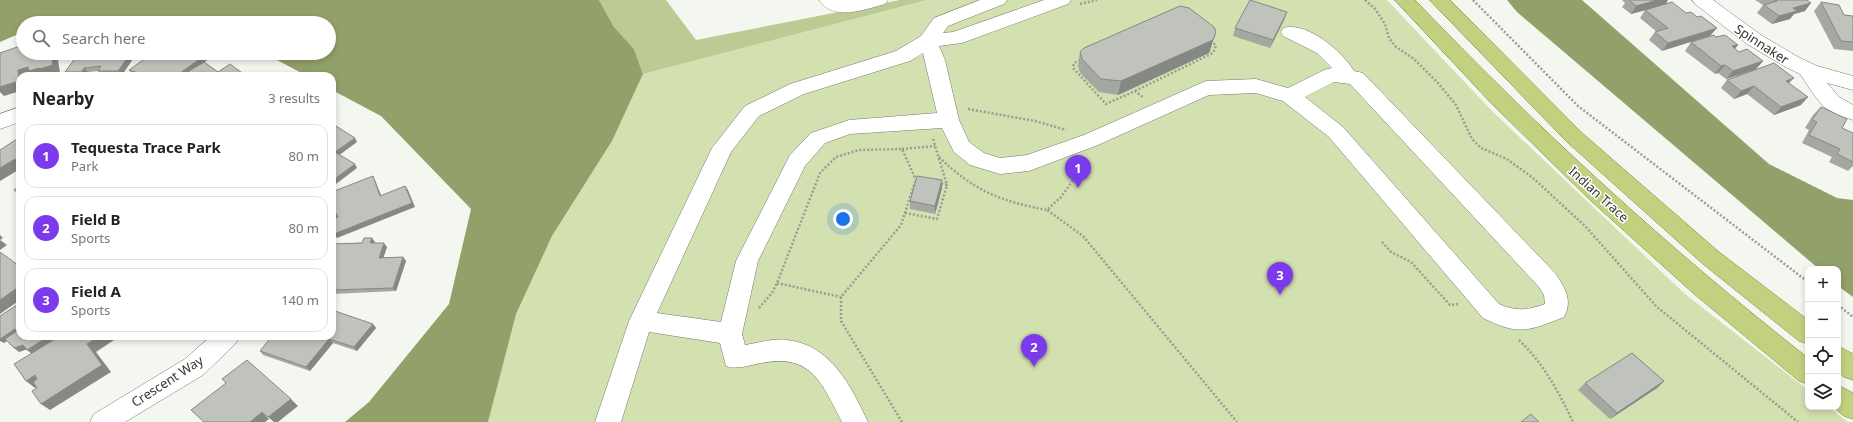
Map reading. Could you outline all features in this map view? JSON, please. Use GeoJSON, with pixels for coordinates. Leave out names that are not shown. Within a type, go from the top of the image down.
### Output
{"type":"FeatureCollection","features":[{"type":"Feature","properties":{"kind":"main road","name":"Indian Trace"},"geometry":{"type":"LineString","coordinates":[[1404,0],[1545,145],[1674,262],[1805,370]]}},
{"type":"Feature","properties":{"kind":"main road","name":"Indian Trace"},"geometry":{"type":"LineString","coordinates":[[1439,0],[1574,137],[1711,258],[1805,332]]}},
{"type":"Feature","properties":{"kind":"main road"},"geometry":{"type":"LineString","coordinates":[[1841,359],[1853,369]]}},
{"type":"Feature","properties":{"kind":"main road"},"geometry":{"type":"LineString","coordinates":[[1841,398],[1853,408]]}},
{"type":"Feature","properties":{"kind":"street"},"geometry":{"type":"LineString","coordinates":[[828,0],[842,6],[855,6],[879,0]]}},
{"type":"Feature","properties":{"kind":"street"},"geometry":{"type":"LineString","coordinates":[[928,41],[941,22],[998,0]]}},
{"type":"Feature","properties":{"kind":"street","name":"Spinnaker"},"geometry":{"type":"LineString","coordinates":[[1700,0],[1728,22],[1784,60],[1837,80],[1853,83]]}},
{"type":"Feature","properties":{"kind":"street"},"geometry":{"type":"LineString","coordinates":[[608,422],[641,321],[722,148],[752,111],[797,89],[903,56],[928,41],[955,38],[1064,1]]}},
{"type":"Feature","properties":{"kind":"street"},"geometry":{"type":"LineString","coordinates":[[1290,32],[1313,42],[1329,52],[1342,65],[1348,77]]}},
{"type":"Feature","properties":{"kind":"street"},"geometry":{"type":"LineString","coordinates":[[928,41],[935,60],[947,121],[961,147],[977,159],[1000,166],[1029,163],[1091,140],[1206,88],[1224,86],[1256,86],[1290,96],[1336,132],[1491,312],[1515,322],[1524,322],[1556,310],[1558,304],[1557,297],[1547,280],[1356,78],[1331,75],[1290,96]]}},
{"type":"Feature","properties":{"kind":"street"},"geometry":{"type":"LineString","coordinates":[[1808,70],[1822,92],[1834,104],[1853,113]]}},
{"type":"Feature","properties":{"kind":"street"},"geometry":{"type":"LineString","coordinates":[[0,122],[16,116]]}},
{"type":"Feature","properties":{"kind":"street"},"geometry":{"type":"LineString","coordinates":[[855,422],[823,367],[811,358],[799,352],[786,350],[735,358],[730,334],[747,261],[797,161],[818,138],[849,127],[947,121]]}},
{"type":"Feature","properties":{"kind":"street"},"geometry":{"type":"LineString","coordinates":[[641,321],[730,334]]}},
{"type":"Feature","properties":{"kind":"street","name":"Crescent Way"},"geometry":{"type":"LineString","coordinates":[[103,422],[194,367],[223,340]]}},
{"type":"Feature","properties":{"kind":"path"},"geometry":{"type":"LineString","coordinates":[[1064,1],[1097,0]]}},
{"type":"Feature","properties":{"kind":"path"},"geometry":{"type":"LineString","coordinates":[[1365,0],[1375,9],[1385,24],[1389,38],[1396,47],[1414,59],[1438,83],[1456,105],[1472,140],[1481,148],[1507,159],[1533,178],[1585,226],[1657,306],[1798,422]]}},
{"type":"Feature","properties":{"kind":"path"},"geometry":{"type":"LineString","coordinates":[[1473,0],[1578,106],[1805,280]]}},
{"type":"Feature","properties":{"kind":"path"},"geometry":{"type":"LineString","coordinates":[[1081,60],[1074,63],[1073,68],[1106,104],[1212,53],[1216,46],[1207,36]]}},
{"type":"Feature","properties":{"kind":"path"},"geometry":{"type":"LineString","coordinates":[[1135,91],[1145,100],[1142,103]]}},
{"type":"Feature","properties":{"kind":"path"},"geometry":{"type":"LineString","coordinates":[[905,213],[938,219],[947,185],[935,146],[947,121],[1035,121],[1073,132]]}},
{"type":"Feature","properties":{"kind":"path"},"geometry":{"type":"LineString","coordinates":[[756,308],[761,307],[777,283],[820,173],[836,157],[859,150],[902,149],[935,146]]}},
{"type":"Feature","properties":{"kind":"path"},"geometry":{"type":"LineString","coordinates":[[902,149],[916,180],[901,226],[841,297],[841,321],[902,422]]}},
{"type":"Feature","properties":{"kind":"path"},"geometry":{"type":"LineString","coordinates":[[938,156],[956,175],[977,188],[1001,200],[1047,210],[1083,236],[1237,422]]}},
{"type":"Feature","properties":{"kind":"path"},"geometry":{"type":"LineString","coordinates":[[1047,210],[1061,196],[1088,159]]}},
{"type":"Feature","properties":{"kind":"path"},"geometry":{"type":"LineString","coordinates":[[916,180],[924,181]]}},
{"type":"Feature","properties":{"kind":"path"},"geometry":{"type":"LineString","coordinates":[[932,182],[947,185]]}},
{"type":"Feature","properties":{"kind":"path"},"geometry":{"type":"LineString","coordinates":[[777,283],[841,297]]}},
{"type":"Feature","properties":{"kind":"path"},"geometry":{"type":"LineString","coordinates":[[1841,307],[1853,317]]}},
{"type":"Feature","properties":{"kind":"path"},"geometry":{"type":"LineString","coordinates":[[1515,336],[1531,351],[1564,402],[1573,422]]}},
{"type":"Feature","properties":{"kind":"shaded area"},"geometry":{"type":"Polygon","coordinates":[[[0,0],[599,0],[614,27],[634,49],[643,74],[612,141],[552,236],[516,314],[488,422],[345,422],[369,402],[449,304],[471,209],[381,116],[336,92],[336,72],[300,72],[277,60],[336,60],[336,16],[16,16],[16,35],[0,42],[0,0]]]}},
{"type":"Feature","properties":{"kind":"shaded area"},"geometry":{"type":"Polygon","coordinates":[[[599,0],[666,0],[696,40],[900,0],[927,0],[643,74],[634,49],[614,27],[599,0]]]}},
{"type":"Feature","properties":{"kind":"shaded area"},"geometry":{"type":"Polygon","coordinates":[[[927,0],[1387,0],[1492,111],[1685,294],[1805,388],[1805,410],[1833,410],[1848,422],[488,422],[515,314],[552,236],[612,141],[643,74],[927,0]]]}},
{"type":"Feature","properties":{"kind":"shaded area"},"geometry":{"type":"Polygon","coordinates":[[[1507,0],[1582,0],[1769,164],[1837,198],[1853,200],[1853,297],[1841,288],[1841,266],[1815,266],[1517,12],[1507,0]]]}},
{"type":"Feature","properties":{"kind":"building"},"geometry":{"type":"Polygon","coordinates":[[[1250,0],[1287,12],[1273,40],[1235,28],[1250,0]]]}},
{"type":"Feature","properties":{"kind":"building"},"geometry":{"type":"Polygon","coordinates":[[[1629,0],[1658,0],[1636,6],[1629,0]]]}},
{"type":"Feature","properties":{"kind":"building"},"geometry":{"type":"Polygon","coordinates":[[[1775,0],[1807,0],[1811,3],[1793,8],[1797,11],[1779,16],[1764,5],[1777,1],[1775,0]]]}},
{"type":"Feature","properties":{"kind":"building"},"geometry":{"type":"Polygon","coordinates":[[[1672,2],[1686,13],[1691,12],[1697,17],[1701,16],[1717,28],[1668,43],[1655,32],[1668,28],[1645,10],[1672,2]]]}},
{"type":"Feature","properties":{"kind":"building"},"geometry":{"type":"Polygon","coordinates":[[[1821,2],[1839,5],[1844,15],[1853,16],[1853,42],[1841,41],[1821,2]]]}},
{"type":"Feature","properties":{"kind":"building"},"geometry":{"type":"Polygon","coordinates":[[[1180,6],[1189,8],[1214,27],[1216,32],[1213,40],[1121,81],[1101,79],[1082,59],[1080,52],[1084,48],[1180,6]]]}},
{"type":"Feature","properties":{"kind":"building"},"geometry":{"type":"Polygon","coordinates":[[[1714,35],[1716,37],[1725,35],[1738,45],[1732,46],[1739,52],[1747,49],[1763,61],[1733,71],[1725,65],[1721,66],[1691,42],[1714,35]]]}},
{"type":"Feature","properties":{"kind":"building"},"geometry":{"type":"Polygon","coordinates":[[[16,47],[16,60],[52,60],[53,65],[29,71],[28,67],[18,70],[18,72],[16,72],[16,82],[0,87],[0,53],[16,47]]]}},
{"type":"Feature","properties":{"kind":"building"},"geometry":{"type":"Polygon","coordinates":[[[74,60],[126,60],[118,71],[98,71],[101,66],[84,68],[82,72],[65,72],[74,60]]]}},
{"type":"Feature","properties":{"kind":"building"},"geometry":{"type":"Polygon","coordinates":[[[143,60],[198,60],[182,72],[135,72],[129,70],[143,60]]]}},
{"type":"Feature","properties":{"kind":"building"},"geometry":{"type":"Polygon","coordinates":[[[204,62],[218,72],[188,72],[204,62]]]}},
{"type":"Feature","properties":{"kind":"building"},"geometry":{"type":"Polygon","coordinates":[[[1774,63],[1794,78],[1786,81],[1808,97],[1781,107],[1754,86],[1741,91],[1727,80],[1774,63]]]}},
{"type":"Feature","properties":{"kind":"building"},"geometry":{"type":"Polygon","coordinates":[[[230,64],[241,72],[218,72],[230,64]]]}},
{"type":"Feature","properties":{"kind":"building"},"geometry":{"type":"Polygon","coordinates":[[[1821,107],[1847,119],[1842,128],[1853,133],[1853,162],[1837,154],[1840,149],[1809,135],[1817,122],[1812,120],[1821,107]]]}},
{"type":"Feature","properties":{"kind":"building"},"geometry":{"type":"Polygon","coordinates":[[[336,126],[355,138],[336,151],[336,126]]]}},
{"type":"Feature","properties":{"kind":"building"},"geometry":{"type":"Polygon","coordinates":[[[16,140],[16,160],[0,168],[0,150],[16,140]]]}},
{"type":"Feature","properties":{"kind":"building"},"geometry":{"type":"Polygon","coordinates":[[[336,153],[355,164],[336,178],[336,153]]]}},
{"type":"Feature","properties":{"kind":"building"},"geometry":{"type":"Polygon","coordinates":[[[373,176],[380,196],[405,186],[412,203],[336,233],[336,218],[338,217],[336,213],[336,190],[373,176]]]}},
{"type":"Feature","properties":{"kind":"building"},"geometry":{"type":"Polygon","coordinates":[[[917,176],[942,180],[935,206],[910,201],[917,176]]]}},
{"type":"Feature","properties":{"kind":"building"},"geometry":{"type":"Polygon","coordinates":[[[364,238],[372,238],[370,243],[384,243],[379,258],[403,257],[393,288],[336,290],[336,244],[362,243],[364,238]]]}},
{"type":"Feature","properties":{"kind":"building"},"geometry":{"type":"Polygon","coordinates":[[[0,252],[16,264],[16,289],[0,300],[0,252]]]}},
{"type":"Feature","properties":{"kind":"building"},"geometry":{"type":"Polygon","coordinates":[[[16,306],[16,330],[15,329],[0,339],[0,316],[16,306]]]}},
{"type":"Feature","properties":{"kind":"building"},"geometry":{"type":"Polygon","coordinates":[[[336,311],[373,324],[354,347],[332,340],[336,340],[336,311]]]}},
{"type":"Feature","properties":{"kind":"building"},"geometry":{"type":"Polygon","coordinates":[[[16,332],[16,340],[43,340],[27,350],[23,345],[14,348],[5,339],[16,332]]]}},
{"type":"Feature","properties":{"kind":"building"},"geometry":{"type":"Polygon","coordinates":[[[53,340],[94,340],[87,344],[102,365],[41,404],[32,391],[37,388],[33,382],[37,379],[35,375],[26,381],[14,364],[53,340]]]}},
{"type":"Feature","properties":{"kind":"building"},"geometry":{"type":"Polygon","coordinates":[[[269,340],[328,340],[306,367],[260,351],[269,340]]]}},
{"type":"Feature","properties":{"kind":"building"},"geometry":{"type":"Polygon","coordinates":[[[1632,353],[1664,381],[1617,413],[1585,383],[1632,353]]]}},
{"type":"Feature","properties":{"kind":"building"},"geometry":{"type":"Polygon","coordinates":[[[247,360],[291,399],[268,417],[262,412],[250,422],[204,422],[191,410],[226,383],[222,379],[247,360]]]}},
{"type":"Feature","properties":{"kind":"building"},"geometry":{"type":"Polygon","coordinates":[[[1531,414],[1539,422],[1521,422],[1531,414]]]}},
{"type":"Feature","properties":{"kind":"place","name":"Tequesta Trace Park"},"geometry":{"type":"Point","coordinates":[1078,188]}},
{"type":"Feature","properties":{"kind":"place","name":"Field A"},"geometry":{"type":"Point","coordinates":[1280,295]}},
{"type":"Feature","properties":{"kind":"place","name":"Field B"},"geometry":{"type":"Point","coordinates":[1034,367]}}]}
